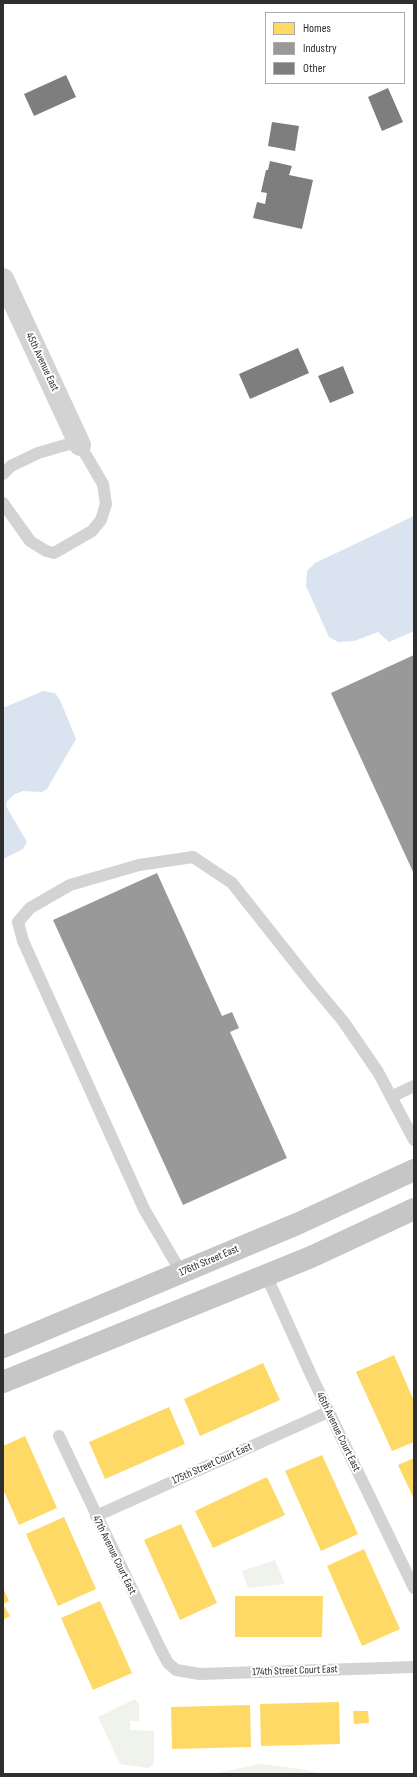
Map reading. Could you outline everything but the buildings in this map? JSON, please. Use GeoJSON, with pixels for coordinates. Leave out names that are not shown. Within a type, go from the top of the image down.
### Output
{"type":"FeatureCollection","features":[{"type":"Feature","properties":{"kind":"main road","name":"176th Street East"},"geometry":{"type":"LineString","coordinates":[[3,1347],[297,1224],[414,1170]]}},
{"type":"Feature","properties":{"kind":"main road"},"geometry":{"type":"LineString","coordinates":[[3,1382],[311,1257],[414,1209]]}},
{"type":"Feature","properties":{"kind":"street","name":"45th Avenue East"},"geometry":{"type":"LineString","coordinates":[[3,279],[80,444]]}},
{"type":"Feature","properties":{"kind":"lane"},"geometry":{"type":"LineString","coordinates":[[3,474],[11,466],[38,453],[69,444],[80,444],[103,484],[106,504],[101,520],[92,531],[54,553],[46,551],[30,541],[3,503]]}},
{"type":"Feature","properties":{"kind":"lane"},"geometry":{"type":"LineString","coordinates":[[181,1272],[144,1209],[23,941],[18,922],[30,908],[70,885],[139,866],[193,857],[232,882],[343,1021],[378,1072],[414,1140]]}},
{"type":"Feature","properties":{"kind":"lane"},"geometry":{"type":"LineString","coordinates":[[391,1097],[414,1086]]}},
{"type":"Feature","properties":{"kind":"lane","name":"46th Avenue Court East"},"geometry":{"type":"LineString","coordinates":[[266,1275],[328,1412],[414,1588]]}},
{"type":"Feature","properties":{"kind":"lane","name":"175th Street Court East"},"geometry":{"type":"LineString","coordinates":[[96,1516],[328,1412]]}},
{"type":"Feature","properties":{"kind":"lane","name":"47th Avenue Court East"},"geometry":{"type":"LineString","coordinates":[[59,1436],[160,1648],[168,1663],[176,1670]]}},
{"type":"Feature","properties":{"kind":"lane","name":"174th Street Court East"},"geometry":{"type":"LineString","coordinates":[[176,1670],[200,1674],[414,1667]]}},
{"type":"Feature","properties":{"kind":"shaded area"},"geometry":{"type":"Polygon","coordinates":[[[414,516],[414,631],[389,642],[378,632],[354,641],[338,642],[329,637],[306,586],[307,571],[315,563],[414,516]]]}},
{"type":"Feature","properties":{"kind":"shaded area"},"geometry":{"type":"Polygon","coordinates":[[[43,691],[55,693],[60,700],[76,739],[47,789],[42,792],[23,791],[15,794],[7,801],[6,806],[27,842],[23,849],[3,859],[3,708],[43,691]]]}},
{"type":"Feature","properties":{"kind":"shaded area"},"geometry":{"type":"Polygon","coordinates":[[[275,1560],[285,1584],[248,1588],[242,1571],[275,1560]]]}},
{"type":"Feature","properties":{"kind":"shaded area"},"geometry":{"type":"Polygon","coordinates":[[[135,1699],[139,1704],[139,1721],[130,1721],[130,1730],[154,1731],[154,1762],[152,1766],[148,1768],[120,1764],[98,1717],[135,1699]]]}},
{"type":"Feature","properties":{"kind":"shaded area"},"geometry":{"type":"Polygon","coordinates":[[[260,1764],[301,1769],[323,1774],[212,1774],[260,1764]]]}}]}
